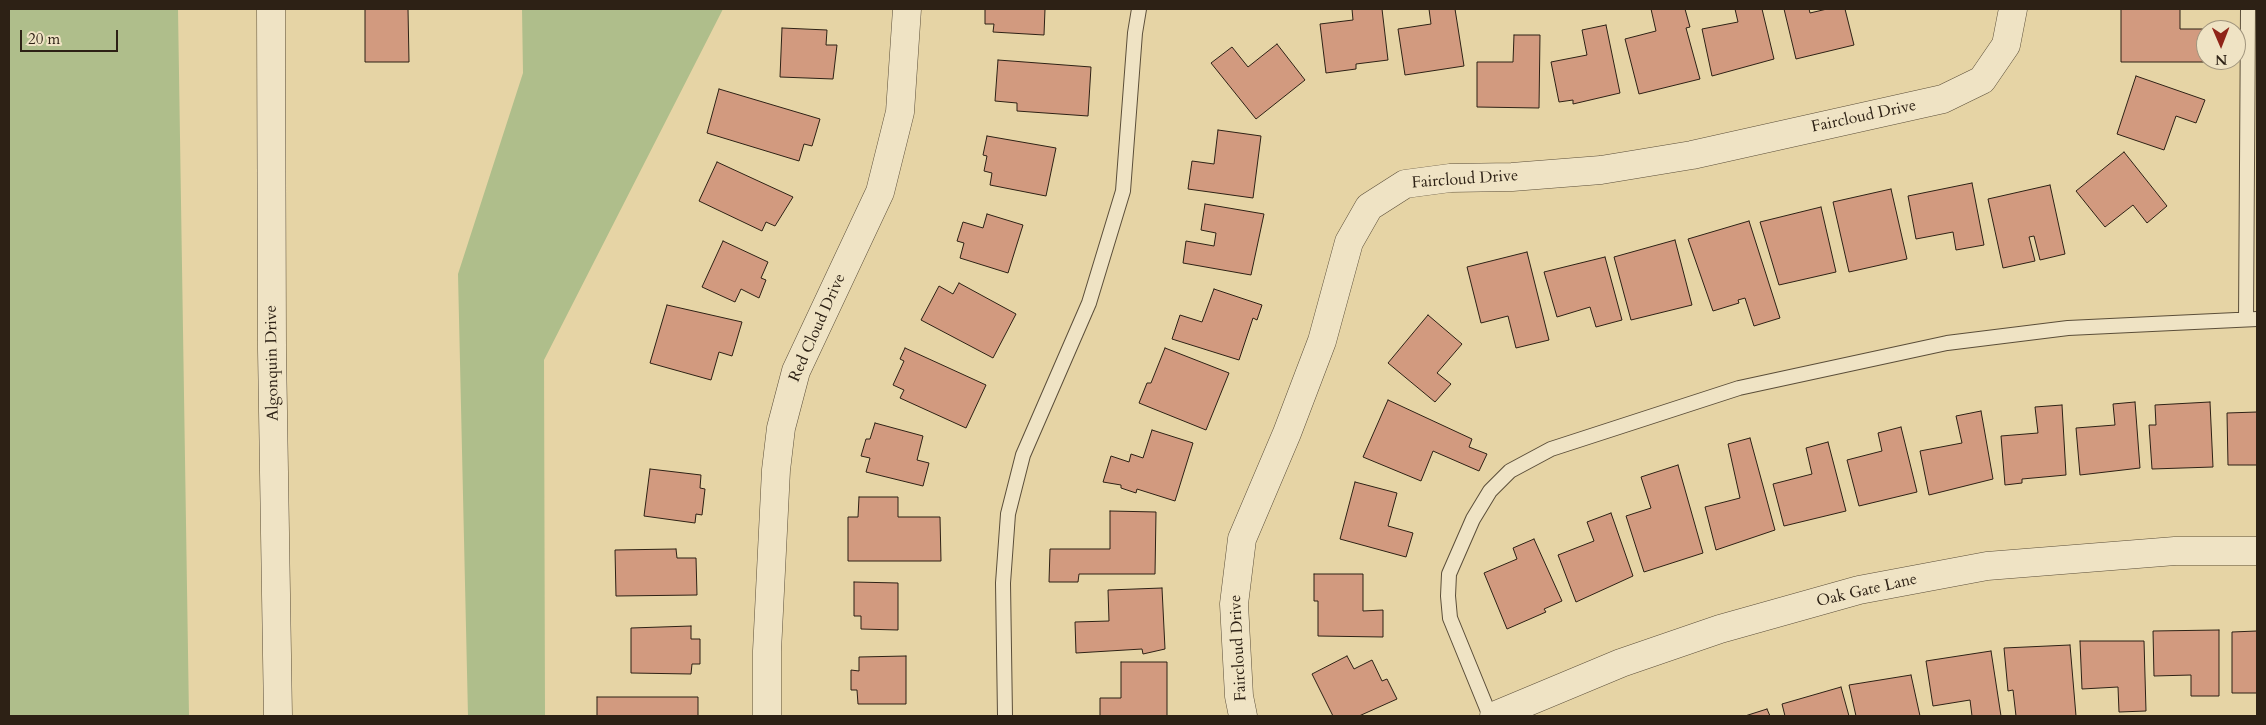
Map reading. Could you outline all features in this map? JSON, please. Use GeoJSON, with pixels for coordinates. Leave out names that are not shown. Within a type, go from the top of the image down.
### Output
{"type":"FeatureCollection","features":[{"type":"Feature","properties":{"kind":"street","name":"Algonquin Drive"},"geometry":{"type":"LineString","coordinates":[[271,9],[272,350],[278,716]]}},
{"type":"Feature","properties":{"kind":"street","name":"Red Cloud Drive"},"geometry":{"type":"LineString","coordinates":[[767,716],[766,651],[776,470],[781,428],[796,371],[880,192],[900,112],[907,9]]}},
{"type":"Feature","properties":{"kind":"street","name":"Faircloud Drive"},"geometry":{"type":"LineString","coordinates":[[1243,716],[1239,696],[1234,604],[1242,539],[1287,433],[1322,341],[1349,242],[1369,207],[1405,184],[1450,178],[1512,177],[1601,170],[1692,155],[1943,99],[1982,80],[2006,45],[2013,9]]}},
{"type":"Feature","properties":{"kind":"street","name":"Oak Gate Lane"},"geometry":{"type":"LineString","coordinates":[[1494,716],[1630,660],[1720,629],[1859,590],[1987,566],[2175,551],[2257,551]]}},
{"type":"Feature","properties":{"kind":"lane"},"geometry":{"type":"LineString","coordinates":[[1005,716],[1003,583],[1008,514],[1024,455],[1089,303],[1123,191],[1135,33],[1139,9]]}},
{"type":"Feature","properties":{"kind":"lane"},"geometry":{"type":"LineString","coordinates":[[1490,716],[1450,618],[1449,574],[1473,519],[1490,491],[1510,471],[1551,449],[1739,388],[1947,343],[2068,328],[2252,319],[2248,9]]}},
{"type":"Feature","properties":{"kind":"green space"},"geometry":{"type":"Polygon","coordinates":[[[9,9],[178,9],[189,716],[9,716],[9,9]]]}},
{"type":"Feature","properties":{"kind":"green space"},"geometry":{"type":"Polygon","coordinates":[[[522,9],[723,9],[544,360],[545,716],[468,716],[458,274],[523,73],[522,9]]]}},
{"type":"Feature","properties":{"kind":"building"},"geometry":{"type":"Polygon","coordinates":[[[365,9],[408,9],[409,62],[365,62],[365,9]]]}},
{"type":"Feature","properties":{"kind":"building"},"geometry":{"type":"Polygon","coordinates":[[[985,9],[1045,9],[1044,35],[993,32],[994,24],[985,24],[985,9]]]}},
{"type":"Feature","properties":{"kind":"building"},"geometry":{"type":"Polygon","coordinates":[[[1352,9],[1382,9],[1388,60],[1356,64],[1356,69],[1326,73],[1320,24],[1353,20],[1352,9]]]}},
{"type":"Feature","properties":{"kind":"building"},"geometry":{"type":"Polygon","coordinates":[[[1429,9],[1455,9],[1464,66],[1405,75],[1398,29],[1431,24],[1429,9]]]}},
{"type":"Feature","properties":{"kind":"building"},"geometry":{"type":"Polygon","coordinates":[[[1651,9],[1685,9],[1690,27],[1686,28],[1700,79],[1639,94],[1625,39],[1656,31],[1651,9]]]}},
{"type":"Feature","properties":{"kind":"building"},"geometry":{"type":"Polygon","coordinates":[[[1735,9],[1762,9],[1774,59],[1712,76],[1702,29],[1738,22],[1735,9]]]}},
{"type":"Feature","properties":{"kind":"building"},"geometry":{"type":"Polygon","coordinates":[[[1784,9],[1809,9],[1810,13],[1827,9],[1845,9],[1854,45],[1796,59],[1784,9]]]}},
{"type":"Feature","properties":{"kind":"building"},"geometry":{"type":"Polygon","coordinates":[[[2121,9],[2180,9],[2180,29],[2196,29],[2196,62],[2121,62],[2121,9]]]}},
{"type":"Feature","properties":{"kind":"building"},"geometry":{"type":"Polygon","coordinates":[[[1606,25],[1620,93],[1573,104],[1573,100],[1559,102],[1551,62],[1587,55],[1582,30],[1606,25]]]}},
{"type":"Feature","properties":{"kind":"building"},"geometry":{"type":"Polygon","coordinates":[[[782,28],[827,30],[826,45],[837,45],[833,79],[780,77],[782,28]]]}},
{"type":"Feature","properties":{"kind":"building"},"geometry":{"type":"Polygon","coordinates":[[[1514,35],[1540,35],[1539,108],[1477,107],[1477,62],[1513,62],[1514,35]]]}},
{"type":"Feature","properties":{"kind":"building"},"geometry":{"type":"Polygon","coordinates":[[[1277,44],[1305,80],[1256,119],[1211,63],[1232,47],[1248,67],[1277,44]]]}},
{"type":"Feature","properties":{"kind":"building"},"geometry":{"type":"Polygon","coordinates":[[[998,60],[1091,67],[1088,116],[1017,111],[1017,103],[995,101],[998,60]]]}},
{"type":"Feature","properties":{"kind":"building"},"geometry":{"type":"Polygon","coordinates":[[[2136,76],[2205,100],[2196,123],[2176,116],[2164,150],[2117,134],[2136,76]]]}},
{"type":"Feature","properties":{"kind":"building"},"geometry":{"type":"Polygon","coordinates":[[[719,89],[820,119],[812,146],[804,144],[799,161],[707,133],[719,89]]]}},
{"type":"Feature","properties":{"kind":"building"},"geometry":{"type":"Polygon","coordinates":[[[1218,130],[1261,136],[1253,198],[1188,189],[1192,161],[1214,164],[1218,130]]]}},
{"type":"Feature","properties":{"kind":"building"},"geometry":{"type":"Polygon","coordinates":[[[987,136],[1056,148],[1046,196],[990,185],[992,173],[984,171],[987,156],[983,155],[987,136]]]}},
{"type":"Feature","properties":{"kind":"building"},"geometry":{"type":"Polygon","coordinates":[[[2124,152],[2167,206],[2147,223],[2133,205],[2105,227],[2076,191],[2124,152]]]}},
{"type":"Feature","properties":{"kind":"building"},"geometry":{"type":"Polygon","coordinates":[[[717,162],[793,197],[775,226],[766,222],[762,231],[699,201],[717,162]]]}},
{"type":"Feature","properties":{"kind":"building"},"geometry":{"type":"Polygon","coordinates":[[[1972,183],[1984,245],[1956,250],[1953,232],[1916,239],[1908,196],[1972,183]]]}},
{"type":"Feature","properties":{"kind":"building"},"geometry":{"type":"Polygon","coordinates":[[[2050,185],[2065,254],[2040,260],[2034,236],[2029,237],[2035,261],[2003,268],[1988,199],[2050,185]]]}},
{"type":"Feature","properties":{"kind":"building"},"geometry":{"type":"Polygon","coordinates":[[[1891,189],[1907,259],[1849,272],[1833,202],[1891,189]]]}},
{"type":"Feature","properties":{"kind":"building"},"geometry":{"type":"Polygon","coordinates":[[[1205,204],[1264,214],[1251,275],[1183,263],[1186,241],[1214,246],[1216,233],[1201,230],[1205,204]]]}},
{"type":"Feature","properties":{"kind":"building"},"geometry":{"type":"Polygon","coordinates":[[[1821,207],[1836,272],[1779,285],[1760,222],[1821,207]]]}},
{"type":"Feature","properties":{"kind":"building"},"geometry":{"type":"Polygon","coordinates":[[[987,214],[1023,225],[1008,273],[960,258],[964,243],[957,241],[963,222],[983,228],[987,214]]]}},
{"type":"Feature","properties":{"kind":"building"},"geometry":{"type":"Polygon","coordinates":[[[1749,221],[1780,318],[1754,326],[1745,298],[1738,300],[1739,303],[1713,311],[1688,239],[1749,221]]]}},
{"type":"Feature","properties":{"kind":"building"},"geometry":{"type":"Polygon","coordinates":[[[1675,240],[1692,305],[1631,320],[1614,257],[1675,240]]]}},
{"type":"Feature","properties":{"kind":"building"},"geometry":{"type":"Polygon","coordinates":[[[723,241],[768,262],[761,278],[766,280],[759,298],[741,289],[735,302],[702,287],[723,241]]]}},
{"type":"Feature","properties":{"kind":"building"},"geometry":{"type":"Polygon","coordinates":[[[1527,252],[1549,340],[1516,348],[1508,316],[1481,323],[1467,267],[1527,252]]]}},
{"type":"Feature","properties":{"kind":"building"},"geometry":{"type":"Polygon","coordinates":[[[1605,257],[1622,320],[1596,327],[1590,307],[1557,317],[1544,272],[1605,257]]]}},
{"type":"Feature","properties":{"kind":"building"},"geometry":{"type":"Polygon","coordinates":[[[959,283],[1016,314],[993,358],[921,320],[939,286],[953,294],[959,283]]]}},
{"type":"Feature","properties":{"kind":"building"},"geometry":{"type":"Polygon","coordinates":[[[1214,289],[1262,305],[1257,320],[1253,318],[1239,360],[1172,339],[1180,315],[1202,322],[1214,289]]]}},
{"type":"Feature","properties":{"kind":"building"},"geometry":{"type":"Polygon","coordinates":[[[667,305],[742,322],[732,356],[719,352],[711,380],[650,363],[667,305]]]}},
{"type":"Feature","properties":{"kind":"building"},"geometry":{"type":"Polygon","coordinates":[[[1428,315],[1462,344],[1437,373],[1451,384],[1435,402],[1388,363],[1428,315]]]}},
{"type":"Feature","properties":{"kind":"building"},"geometry":{"type":"Polygon","coordinates":[[[905,348],[986,385],[966,428],[900,398],[904,390],[893,385],[904,361],[900,359],[905,348]]]}},
{"type":"Feature","properties":{"kind":"building"},"geometry":{"type":"Polygon","coordinates":[[[1165,348],[1229,373],[1206,430],[1139,403],[1147,383],[1151,383],[1165,348]]]}},
{"type":"Feature","properties":{"kind":"building"},"geometry":{"type":"Polygon","coordinates":[[[1388,400],[1472,439],[1469,447],[1487,454],[1479,471],[1433,451],[1421,481],[1363,457],[1388,400]]]}},
{"type":"Feature","properties":{"kind":"building"},"geometry":{"type":"Polygon","coordinates":[[[2135,402],[2140,468],[2080,475],[2076,428],[2115,425],[2113,404],[2135,402]]]}},
{"type":"Feature","properties":{"kind":"building"},"geometry":{"type":"Polygon","coordinates":[[[2210,402],[2213,467],[2152,469],[2149,425],[2156,425],[2155,405],[2210,402]]]}},
{"type":"Feature","properties":{"kind":"building"},"geometry":{"type":"Polygon","coordinates":[[[2062,405],[2066,475],[2022,479],[2022,483],[2005,485],[2001,436],[2038,433],[2035,407],[2062,405]]]}},
{"type":"Feature","properties":{"kind":"building"},"geometry":{"type":"Polygon","coordinates":[[[1981,411],[1993,479],[1929,495],[1920,451],[1962,443],[1956,416],[1981,411]]]}},
{"type":"Feature","properties":{"kind":"building"},"geometry":{"type":"Polygon","coordinates":[[[2257,412],[2257,465],[2228,465],[2227,413],[2257,412]]]}},
{"type":"Feature","properties":{"kind":"building"},"geometry":{"type":"Polygon","coordinates":[[[875,423],[923,436],[917,460],[929,463],[923,486],[866,472],[870,458],[861,456],[866,439],[870,439],[875,423]]]}},
{"type":"Feature","properties":{"kind":"building"},"geometry":{"type":"Polygon","coordinates":[[[1901,427],[1917,492],[1859,506],[1847,460],[1882,451],[1878,433],[1901,427]]]}},
{"type":"Feature","properties":{"kind":"building"},"geometry":{"type":"Polygon","coordinates":[[[1152,430],[1193,443],[1175,501],[1137,489],[1136,493],[1121,488],[1121,485],[1103,482],[1111,456],[1129,462],[1131,454],[1143,458],[1152,430]]]}},
{"type":"Feature","properties":{"kind":"building"},"geometry":{"type":"Polygon","coordinates":[[[1750,438],[1775,530],[1716,550],[1705,507],[1740,498],[1728,444],[1750,438]]]}},
{"type":"Feature","properties":{"kind":"building"},"geometry":{"type":"Polygon","coordinates":[[[1828,442],[1846,511],[1784,526],[1773,484],[1812,474],[1806,448],[1828,442]]]}},
{"type":"Feature","properties":{"kind":"building"},"geometry":{"type":"Polygon","coordinates":[[[1678,465],[1703,553],[1644,572],[1626,516],[1651,508],[1641,477],[1678,465]]]}},
{"type":"Feature","properties":{"kind":"building"},"geometry":{"type":"Polygon","coordinates":[[[650,469],[701,475],[700,488],[705,489],[702,515],[696,514],[695,523],[644,516],[650,469]]]}},
{"type":"Feature","properties":{"kind":"building"},"geometry":{"type":"Polygon","coordinates":[[[1355,482],[1397,493],[1388,526],[1413,533],[1406,557],[1340,539],[1355,482]]]}},
{"type":"Feature","properties":{"kind":"building"},"geometry":{"type":"Polygon","coordinates":[[[859,497],[898,497],[898,517],[940,517],[941,561],[848,561],[848,517],[858,517],[859,497]]]}},
{"type":"Feature","properties":{"kind":"building"},"geometry":{"type":"Polygon","coordinates":[[[1110,511],[1156,512],[1155,574],[1079,574],[1078,582],[1049,582],[1050,549],[1110,549],[1110,511]]]}},
{"type":"Feature","properties":{"kind":"building"},"geometry":{"type":"Polygon","coordinates":[[[1611,513],[1633,576],[1576,602],[1558,555],[1594,541],[1587,522],[1611,513]]]}},
{"type":"Feature","properties":{"kind":"building"},"geometry":{"type":"Polygon","coordinates":[[[1534,539],[1562,601],[1544,609],[1546,612],[1507,629],[1484,573],[1517,559],[1513,548],[1534,539]]]}},
{"type":"Feature","properties":{"kind":"building"},"geometry":{"type":"Polygon","coordinates":[[[676,549],[677,558],[696,558],[697,595],[616,596],[615,550],[676,549]]]}},
{"type":"Feature","properties":{"kind":"building"},"geometry":{"type":"Polygon","coordinates":[[[1314,574],[1363,574],[1363,611],[1383,610],[1383,637],[1318,636],[1318,601],[1314,601],[1314,574]]]}},
{"type":"Feature","properties":{"kind":"building"},"geometry":{"type":"Polygon","coordinates":[[[854,582],[898,583],[898,630],[861,629],[861,616],[854,616],[854,582]]]}},
{"type":"Feature","properties":{"kind":"building"},"geometry":{"type":"Polygon","coordinates":[[[1162,588],[1165,649],[1143,654],[1142,649],[1076,653],[1075,622],[1109,621],[1108,590],[1162,588]]]}},
{"type":"Feature","properties":{"kind":"building"},"geometry":{"type":"Polygon","coordinates":[[[691,626],[691,639],[700,639],[700,664],[692,664],[691,674],[631,673],[631,628],[691,626]]]}},
{"type":"Feature","properties":{"kind":"building"},"geometry":{"type":"Polygon","coordinates":[[[2219,630],[2219,696],[2191,696],[2191,675],[2154,676],[2153,631],[2219,630]]]}},
{"type":"Feature","properties":{"kind":"building"},"geometry":{"type":"Polygon","coordinates":[[[2257,631],[2257,693],[2232,693],[2232,632],[2257,631]]]}},
{"type":"Feature","properties":{"kind":"building"},"geometry":{"type":"Polygon","coordinates":[[[2080,641],[2144,641],[2146,711],[2119,712],[2118,687],[2082,689],[2080,641]]]}},
{"type":"Feature","properties":{"kind":"building"},"geometry":{"type":"Polygon","coordinates":[[[2070,645],[2076,716],[2016,716],[2013,690],[2008,691],[2004,648],[2070,645]]]}},
{"type":"Feature","properties":{"kind":"building"},"geometry":{"type":"Polygon","coordinates":[[[1991,651],[2001,716],[1972,716],[1970,700],[1933,706],[1926,661],[1991,651]]]}},
{"type":"Feature","properties":{"kind":"building"},"geometry":{"type":"Polygon","coordinates":[[[906,656],[906,704],[858,704],[857,690],[851,690],[851,670],[859,671],[859,657],[906,656]]]}},
{"type":"Feature","properties":{"kind":"building"},"geometry":{"type":"Polygon","coordinates":[[[1347,656],[1354,669],[1372,660],[1382,681],[1387,679],[1397,699],[1359,716],[1333,716],[1312,674],[1347,656]]]}},
{"type":"Feature","properties":{"kind":"building"},"geometry":{"type":"Polygon","coordinates":[[[1121,662],[1167,662],[1167,716],[1100,716],[1100,698],[1121,698],[1121,662]]]}},
{"type":"Feature","properties":{"kind":"building"},"geometry":{"type":"Polygon","coordinates":[[[1911,675],[1920,716],[1856,716],[1849,685],[1911,675]]]}},
{"type":"Feature","properties":{"kind":"building"},"geometry":{"type":"Polygon","coordinates":[[[1841,687],[1849,716],[1785,716],[1782,704],[1841,687]]]}},
{"type":"Feature","properties":{"kind":"building"},"geometry":{"type":"Polygon","coordinates":[[[597,697],[698,697],[698,716],[597,716],[597,697]]]}},
{"type":"Feature","properties":{"kind":"building"},"geometry":{"type":"Polygon","coordinates":[[[1767,709],[1770,716],[1745,716],[1767,709]]]}}]}
